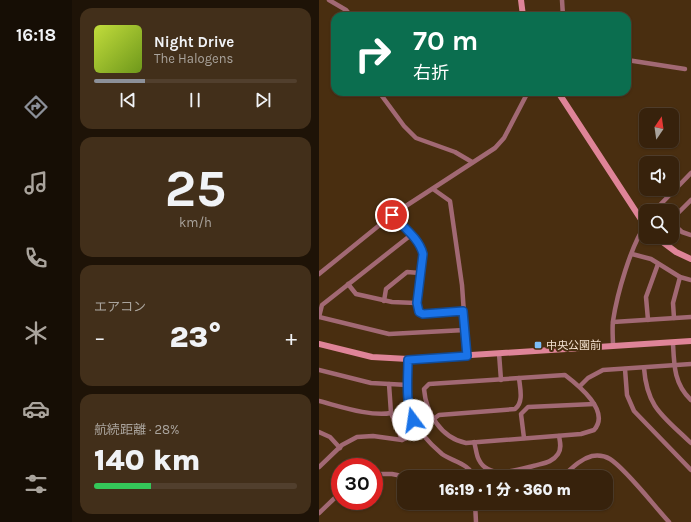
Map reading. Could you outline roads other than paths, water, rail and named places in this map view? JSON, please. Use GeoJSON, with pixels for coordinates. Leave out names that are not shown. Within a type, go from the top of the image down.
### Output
{"type":"FeatureCollection","features":[{"type":"Feature","properties":{"kind":"street"},"geometry":{"type":"LineString","coordinates":[[329,0],[348,12]]}},
{"type":"Feature","properties":{"kind":"street"},"geometry":{"type":"LineString","coordinates":[[521,0],[522,12]]}},
{"type":"Feature","properties":{"kind":"street"},"geometry":{"type":"LineString","coordinates":[[562,0],[563,12]]}},
{"type":"Feature","properties":{"kind":"street"},"geometry":{"type":"LineString","coordinates":[[631,61],[685,68]]}},
{"type":"Feature","properties":{"kind":"street"},"geometry":{"type":"LineString","coordinates":[[382,96],[416,138],[455,152],[472,162]]}},
{"type":"Feature","properties":{"kind":"street"},"geometry":{"type":"LineString","coordinates":[[319,274],[392,215],[495,148],[504,138],[526,96]]}},
{"type":"Feature","properties":{"kind":"street"},"geometry":{"type":"LineString","coordinates":[[561,96],[639,214]]}},
{"type":"Feature","properties":{"kind":"street"},"geometry":{"type":"LineString","coordinates":[[663,204],[691,173]]}},
{"type":"Feature","properties":{"kind":"street"},"geometry":{"type":"LineString","coordinates":[[433,189],[450,201],[462,285],[467,356]]}},
{"type":"Feature","properties":{"kind":"street"},"geometry":{"type":"LineString","coordinates":[[679,212],[691,200]]}},
{"type":"Feature","properties":{"kind":"street"},"geometry":{"type":"LineString","coordinates":[[392,215],[419,242],[423,254],[419,273],[417,309],[423,314],[463,311]]}},
{"type":"Feature","properties":{"kind":"street"},"geometry":{"type":"LineString","coordinates":[[679,229],[682,232],[691,235]]}},
{"type":"Feature","properties":{"kind":"street"},"geometry":{"type":"LineString","coordinates":[[613,346],[613,322],[619,295],[639,234]]}},
{"type":"Feature","properties":{"kind":"street"},"geometry":{"type":"LineString","coordinates":[[411,235],[322,305],[319,317],[389,334],[465,330]]}},
{"type":"Feature","properties":{"kind":"street"},"geometry":{"type":"LineString","coordinates":[[665,244],[676,252],[691,259]]}},
{"type":"Feature","properties":{"kind":"street"},"geometry":{"type":"LineString","coordinates":[[632,254],[651,259],[680,277],[691,280]]}},
{"type":"Feature","properties":{"kind":"street"},"geometry":{"type":"LineString","coordinates":[[647,320],[646,297],[658,264]]}},
{"type":"Feature","properties":{"kind":"street"},"geometry":{"type":"LineString","coordinates":[[384,301],[386,289],[407,272],[419,273]]}},
{"type":"Feature","properties":{"kind":"street"},"geometry":{"type":"LineString","coordinates":[[674,318],[673,303],[680,277]]}},
{"type":"Feature","properties":{"kind":"street"},"geometry":{"type":"LineString","coordinates":[[348,284],[356,294],[384,301],[417,303]]}},
{"type":"Feature","properties":{"kind":"street"},"geometry":{"type":"LineString","coordinates":[[613,322],[691,317]]}},
{"type":"Feature","properties":{"kind":"street"},"geometry":{"type":"LineString","coordinates":[[319,344],[372,357],[408,360],[691,341]]}},
{"type":"Feature","properties":{"kind":"street"},"geometry":{"type":"LineString","coordinates":[[673,343],[677,379],[681,389],[691,400]]}},
{"type":"Feature","properties":{"kind":"street"},"geometry":{"type":"LineString","coordinates":[[499,353],[501,380]]}},
{"type":"Feature","properties":{"kind":"street"},"geometry":{"type":"LineString","coordinates":[[408,360],[410,412],[419,429],[434,447],[470,470]]}},
{"type":"Feature","properties":{"kind":"street"},"geometry":{"type":"LineString","coordinates":[[580,386],[588,378],[603,370],[691,364]]}},
{"type":"Feature","properties":{"kind":"street"},"geometry":{"type":"LineString","coordinates":[[644,368],[645,384],[652,402],[691,442]]}},
{"type":"Feature","properties":{"kind":"street"},"geometry":{"type":"LineString","coordinates":[[625,369],[627,395],[633,411],[691,470]]}},
{"type":"Feature","properties":{"kind":"street"},"geometry":{"type":"LineString","coordinates":[[319,370],[371,383],[408,385]]}},
{"type":"Feature","properties":{"kind":"street"},"geometry":{"type":"LineString","coordinates":[[565,375],[580,386],[594,404],[598,422],[594,430],[581,434],[559,436],[474,442],[457,441],[449,437],[433,418],[425,402],[424,389],[429,384],[519,378],[565,375]]}},
{"type":"Feature","properties":{"kind":"street"},"geometry":{"type":"LineString","coordinates":[[319,467],[340,448],[357,437],[373,436],[402,440],[409,437],[433,418],[446,413],[515,409],[519,406],[521,401],[519,378]]}},
{"type":"Feature","properties":{"kind":"street"},"geometry":{"type":"LineString","coordinates":[[389,384],[391,413],[402,440]]}},
{"type":"Feature","properties":{"kind":"street"},"geometry":{"type":"LineString","coordinates":[[319,401],[354,410],[386,414],[391,413]]}},
{"type":"Feature","properties":{"kind":"street"},"geometry":{"type":"LineString","coordinates":[[524,438],[521,414],[528,407],[594,404]]}},
{"type":"Feature","properties":{"kind":"street"},"geometry":{"type":"LineString","coordinates":[[319,432],[330,437],[340,448]]}},
{"type":"Feature","properties":{"kind":"street"},"geometry":{"type":"LineString","coordinates":[[474,442],[479,460],[484,466],[490,470],[514,472],[550,462],[558,454],[561,447],[559,436]]}},
{"type":"Feature","properties":{"kind":"street"},"geometry":{"type":"LineString","coordinates":[[571,470],[585,459],[599,456],[611,460],[669,522]]}},
{"type":"Feature","properties":{"kind":"street"},"geometry":{"type":"LineString","coordinates":[[383,473],[397,475]]}},
{"type":"Feature","properties":{"kind":"street"},"geometry":{"type":"LineString","coordinates":[[319,513],[331,502]]}},
{"type":"Feature","properties":{"kind":"street"},"geometry":{"type":"LineString","coordinates":[[475,510],[476,522]]}},
{"type":"Feature","properties":{"kind":"place","name":"中央公園前"},"geometry":{"type":"Point","coordinates":[538,345]}}]}
